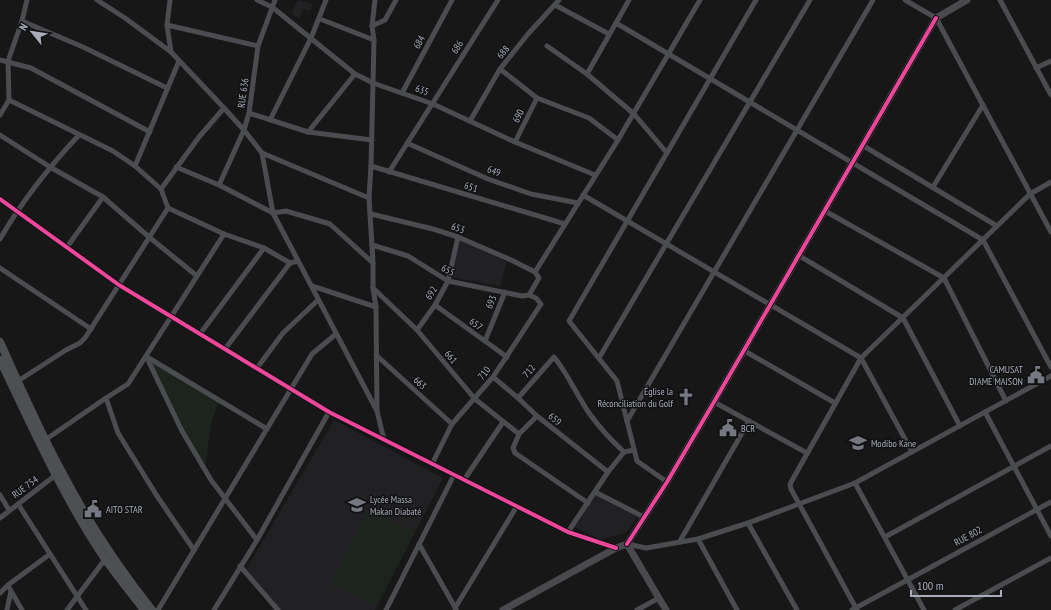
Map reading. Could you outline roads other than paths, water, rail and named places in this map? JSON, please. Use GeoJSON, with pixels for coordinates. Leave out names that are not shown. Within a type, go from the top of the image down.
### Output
{"type":"FeatureCollection","features":[{"type":"Feature","properties":{"kind":"main road"},"geometry":{"type":"LineString","coordinates":[[0,342],[59,473]]}},
{"type":"Feature","properties":{"kind":"main road"},"geometry":{"type":"LineString","coordinates":[[0,362],[59,473],[108,556],[144,610]]}},
{"type":"Feature","properties":{"kind":"main road"},"geometry":{"type":"LineString","coordinates":[[108,556],[152,610]]}},
{"type":"Feature","properties":{"kind":"street"},"geometry":{"type":"LineString","coordinates":[[0,115],[9,100],[8,61],[22,21],[27,0]]}},
{"type":"Feature","properties":{"kind":"street"},"geometry":{"type":"LineString","coordinates":[[97,0],[125,18],[171,52],[224,108],[262,152],[369,198]]}},
{"type":"Feature","properties":{"kind":"street"},"geometry":{"type":"LineString","coordinates":[[170,0],[167,25],[171,52]]}},
{"type":"Feature","properties":{"kind":"street","name":"635"},"geometry":{"type":"LineString","coordinates":[[257,0],[272,7],[355,74],[373,83],[433,104],[515,142],[596,175]]}},
{"type":"Feature","properties":{"kind":"street","name":"RUE 636"},"geometry":{"type":"LineString","coordinates":[[219,185],[244,130],[249,113],[258,46],[275,0]]}},
{"type":"Feature","properties":{"kind":"street"},"geometry":{"type":"LineString","coordinates":[[270,120],[320,19],[326,0]]}},
{"type":"Feature","properties":{"kind":"street"},"geometry":{"type":"LineString","coordinates":[[375,0],[372,26],[374,40],[369,198],[371,214],[373,288],[376,307],[377,411],[384,440]]}},
{"type":"Feature","properties":{"kind":"street"},"geometry":{"type":"LineString","coordinates":[[372,26],[385,20],[396,0]]}},
{"type":"Feature","properties":{"kind":"street","name":"684"},"geometry":{"type":"LineString","coordinates":[[402,93],[452,0]]}},
{"type":"Feature","properties":{"kind":"street","name":"686"},"geometry":{"type":"LineString","coordinates":[[389,172],[498,0]]}},
{"type":"Feature","properties":{"kind":"street","name":"688"},"geometry":{"type":"LineString","coordinates":[[470,121],[500,69],[528,34],[559,0]]}},
{"type":"Feature","properties":{"kind":"street"},"geometry":{"type":"LineString","coordinates":[[587,74],[630,0]]}},
{"type":"Feature","properties":{"kind":"street"},"geometry":{"type":"LineString","coordinates":[[529,295],[539,278],[534,272],[634,114],[700,0]]}},
{"type":"Feature","properties":{"kind":"street"},"geometry":{"type":"LineString","coordinates":[[667,482],[637,461],[617,381],[569,321],[756,0]]}},
{"type":"Feature","properties":{"kind":"street"},"geometry":{"type":"LineString","coordinates":[[599,358],[810,0]]}},
{"type":"Feature","properties":{"kind":"street"},"geometry":{"type":"LineString","coordinates":[[627,420],[873,0]]}},
{"type":"Feature","properties":{"kind":"street"},"geometry":{"type":"LineString","coordinates":[[905,0],[936,18],[1051,232]]}},
{"type":"Feature","properties":{"kind":"street"},"geometry":{"type":"LineString","coordinates":[[627,544],[667,482],[714,402],[936,18],[967,0]]}},
{"type":"Feature","properties":{"kind":"street"},"geometry":{"type":"LineString","coordinates":[[1000,0],[1051,95]]}},
{"type":"Feature","properties":{"kind":"street"},"geometry":{"type":"LineString","coordinates":[[555,5],[609,34]]}},
{"type":"Feature","properties":{"kind":"street"},"geometry":{"type":"LineString","coordinates":[[320,19],[374,40]]}},
{"type":"Feature","properties":{"kind":"street"},"geometry":{"type":"LineString","coordinates":[[22,21],[83,47],[167,88]]}},
{"type":"Feature","properties":{"kind":"street"},"geometry":{"type":"LineString","coordinates":[[616,23],[982,240],[1051,367]]}},
{"type":"Feature","properties":{"kind":"street"},"geometry":{"type":"LineString","coordinates":[[167,25],[258,46]]}},
{"type":"Feature","properties":{"kind":"street"},"geometry":{"type":"LineString","coordinates":[[547,46],[587,74],[634,114],[667,153]]}},
{"type":"Feature","properties":{"kind":"street"},"geometry":{"type":"LineString","coordinates":[[0,60],[31,68],[150,132]]}},
{"type":"Feature","properties":{"kind":"street"},"geometry":{"type":"LineString","coordinates":[[135,166],[179,61]]}},
{"type":"Feature","properties":{"kind":"street"},"geometry":{"type":"LineString","coordinates":[[1036,68],[1051,61]]}},
{"type":"Feature","properties":{"kind":"street"},"geometry":{"type":"LineString","coordinates":[[500,69],[537,98],[588,118],[618,140]]}},
{"type":"Feature","properties":{"kind":"street"},"geometry":{"type":"LineString","coordinates":[[308,132],[355,74]]}},
{"type":"Feature","properties":{"kind":"street","name":"690"},"geometry":{"type":"LineString","coordinates":[[515,142],[537,98]]}},
{"type":"Feature","properties":{"kind":"street"},"geometry":{"type":"LineString","coordinates":[[9,100],[113,151],[135,166],[160,189],[168,208],[224,234],[264,248],[290,263]]}},
{"type":"Feature","properties":{"kind":"street"},"geometry":{"type":"LineString","coordinates":[[933,187],[983,105]]}},
{"type":"Feature","properties":{"kind":"street"},"geometry":{"type":"LineString","coordinates":[[160,189],[199,137],[224,108]]}},
{"type":"Feature","properties":{"kind":"street"},"geometry":{"type":"LineString","coordinates":[[249,113],[308,132],[372,140]]}},
{"type":"Feature","properties":{"kind":"street"},"geometry":{"type":"LineString","coordinates":[[0,135],[50,167],[103,197],[197,276]]}},
{"type":"Feature","properties":{"kind":"street"},"geometry":{"type":"LineString","coordinates":[[0,239],[16,211],[50,167],[79,135]]}},
{"type":"Feature","properties":{"kind":"street","name":"649"},"geometry":{"type":"LineString","coordinates":[[407,143],[488,179],[531,194],[578,203]]}},
{"type":"Feature","properties":{"kind":"street"},"geometry":{"type":"LineString","coordinates":[[862,145],[997,226]]}},
{"type":"Feature","properties":{"kind":"street"},"geometry":{"type":"LineString","coordinates":[[262,152],[273,213],[377,411]]}},
{"type":"Feature","properties":{"kind":"street","name":"651"},"geometry":{"type":"LineString","coordinates":[[371,166],[565,224]]}},
{"type":"Feature","properties":{"kind":"street"},"geometry":{"type":"LineString","coordinates":[[176,167],[219,185],[273,213],[286,211],[330,224],[373,263]]}},
{"type":"Feature","properties":{"kind":"street"},"geometry":{"type":"LineString","coordinates":[[855,609],[791,489],[790,484],[861,358],[1030,194],[1051,182]]}},
{"type":"Feature","properties":{"kind":"street"},"geometry":{"type":"LineString","coordinates":[[583,195],[861,358],[912,452]]}},
{"type":"Feature","properties":{"kind":"street"},"geometry":{"type":"LineString","coordinates":[[67,248],[103,197]]}},
{"type":"Feature","properties":{"kind":"street"},"geometry":{"type":"LineString","coordinates":[[0,199],[119,285],[329,412],[568,532],[616,548]]}},
{"type":"Feature","properties":{"kind":"street"},"geometry":{"type":"LineString","coordinates":[[18,381],[66,350],[80,343],[85,338],[168,208]]}},
{"type":"Feature","properties":{"kind":"street"},"geometry":{"type":"LineString","coordinates":[[825,211],[944,278],[1006,401]]}},
{"type":"Feature","properties":{"kind":"street","name":"653"},"geometry":{"type":"LineString","coordinates":[[371,214],[433,229],[458,237],[511,260],[534,272]]}},
{"type":"Feature","properties":{"kind":"street"},"geometry":{"type":"LineString","coordinates":[[45,440],[128,384],[224,234]]}},
{"type":"Feature","properties":{"kind":"street","name":"692"},"geometry":{"type":"LineString","coordinates":[[417,330],[435,305],[448,282],[458,237]]}},
{"type":"Feature","properties":{"kind":"street","name":"655"},"geometry":{"type":"LineString","coordinates":[[372,245],[408,256],[448,282],[522,296],[529,295]]}},
{"type":"Feature","properties":{"kind":"street"},"geometry":{"type":"LineString","coordinates":[[200,334],[264,248]]}},
{"type":"Feature","properties":{"kind":"street"},"geometry":{"type":"LineString","coordinates":[[798,255],[903,318],[960,426]]}},
{"type":"Feature","properties":{"kind":"street"},"geometry":{"type":"LineString","coordinates":[[226,349],[290,263],[298,261]]}},
{"type":"Feature","properties":{"kind":"street"},"geometry":{"type":"LineString","coordinates":[[0,268],[91,329]]}},
{"type":"Feature","properties":{"kind":"street"},"geometry":{"type":"LineString","coordinates":[[312,286],[376,307]]}},
{"type":"Feature","properties":{"kind":"street","name":"661"},"geometry":{"type":"LineString","coordinates":[[373,288],[417,330],[475,399],[519,434]]}},
{"type":"Feature","properties":{"kind":"street","name":"693"},"geometry":{"type":"LineString","coordinates":[[485,341],[505,292]]}},
{"type":"Feature","properties":{"kind":"street","name":"710"},"geometry":{"type":"LineString","coordinates":[[432,464],[452,424],[493,377],[541,304],[536,298],[529,295]]}},
{"type":"Feature","properties":{"kind":"street"},"geometry":{"type":"LineString","coordinates":[[257,368],[284,332],[318,300]]}},
{"type":"Feature","properties":{"kind":"street","name":"657"},"geometry":{"type":"LineString","coordinates":[[435,305],[506,357]]}},
{"type":"Feature","properties":{"kind":"street"},"geometry":{"type":"LineString","coordinates":[[158,610],[312,354],[336,334]]}},
{"type":"Feature","properties":{"kind":"street"},"geometry":{"type":"LineString","coordinates":[[743,350],[835,403]]}},
{"type":"Feature","properties":{"kind":"street","name":"663"},"geometry":{"type":"LineString","coordinates":[[376,355],[452,424]]}},
{"type":"Feature","properties":{"kind":"street"},"geometry":{"type":"LineString","coordinates":[[146,356],[267,429]]}},
{"type":"Feature","properties":{"kind":"street"},"geometry":{"type":"LineString","coordinates":[[146,356],[182,431],[211,480],[256,540]]}},
{"type":"Feature","properties":{"kind":"street","name":"712"},"geometry":{"type":"LineString","coordinates":[[518,398],[554,356],[590,414],[608,436],[624,452]]}},
{"type":"Feature","properties":{"kind":"street"},"geometry":{"type":"LineString","coordinates":[[503,610],[616,548],[627,544],[646,548],[698,539],[748,523],[855,483],[1051,376]]}},
{"type":"Feature","properties":{"kind":"street","name":"659"},"geometry":{"type":"LineString","coordinates":[[493,377],[537,416],[608,472]]}},
{"type":"Feature","properties":{"kind":"street"},"geometry":{"type":"LineString","coordinates":[[106,398],[118,433],[157,496],[194,550]]}},
{"type":"Feature","properties":{"kind":"street"},"geometry":{"type":"LineString","coordinates":[[714,402],[807,454]]}},
{"type":"Feature","properties":{"kind":"street"},"geometry":{"type":"LineString","coordinates":[[214,610],[329,412]]}},
{"type":"Feature","properties":{"kind":"street"},"geometry":{"type":"LineString","coordinates":[[985,412],[1051,536]]}},
{"type":"Feature","properties":{"kind":"street"},"geometry":{"type":"LineString","coordinates":[[537,416],[519,434],[513,448],[515,452],[588,503]]}},
{"type":"Feature","properties":{"kind":"street"},"geometry":{"type":"LineString","coordinates":[[680,541],[749,421]]}},
{"type":"Feature","properties":{"kind":"street"},"geometry":{"type":"LineString","coordinates":[[464,480],[503,422]]}},
{"type":"Feature","properties":{"kind":"street"},"geometry":{"type":"LineString","coordinates":[[884,537],[1051,446]]}},
{"type":"Feature","properties":{"kind":"street"},"geometry":{"type":"LineString","coordinates":[[568,532],[608,472],[624,452],[634,450]]}},
{"type":"Feature","properties":{"kind":"street","name":"RUE 754"},"geometry":{"type":"LineString","coordinates":[[0,518],[59,473]]}},
{"type":"Feature","properties":{"kind":"street"},"geometry":{"type":"LineString","coordinates":[[386,610],[454,475]]}},
{"type":"Feature","properties":{"kind":"street"},"geometry":{"type":"LineString","coordinates":[[855,483],[924,610]]}},
{"type":"Feature","properties":{"kind":"street"},"geometry":{"type":"LineString","coordinates":[[595,492],[644,517]]}},
{"type":"Feature","properties":{"kind":"street"},"geometry":{"type":"LineString","coordinates":[[0,495],[9,510]]}},
{"type":"Feature","properties":{"kind":"street","name":"RUE 802"},"geometry":{"type":"LineString","coordinates":[[855,609],[1051,502]]}},
{"type":"Feature","properties":{"kind":"street"},"geometry":{"type":"LineString","coordinates":[[18,504],[86,610]]}},
{"type":"Feature","properties":{"kind":"street"},"geometry":{"type":"LineString","coordinates":[[419,544],[456,609],[517,506]]}},
{"type":"Feature","properties":{"kind":"street"},"geometry":{"type":"LineString","coordinates":[[748,523],[797,610]]}},
{"type":"Feature","properties":{"kind":"street"},"geometry":{"type":"LineString","coordinates":[[698,539],[737,610]]}},
{"type":"Feature","properties":{"kind":"street"},"geometry":{"type":"LineString","coordinates":[[627,544],[666,610]]}},
{"type":"Feature","properties":{"kind":"street"},"geometry":{"type":"LineString","coordinates":[[0,593],[8,585],[50,554]]}},
{"type":"Feature","properties":{"kind":"street"},"geometry":{"type":"LineString","coordinates":[[67,610],[108,556]]}},
{"type":"Feature","properties":{"kind":"street"},"geometry":{"type":"LineString","coordinates":[[955,610],[1051,558]]}},
{"type":"Feature","properties":{"kind":"street"},"geometry":{"type":"LineString","coordinates":[[240,566],[278,610]]}},
{"type":"Feature","properties":{"kind":"street"},"geometry":{"type":"LineString","coordinates":[[8,585],[22,610]]}},
{"type":"Feature","properties":{"kind":"street"},"geometry":{"type":"LineString","coordinates":[[7,610],[11,591]]}},
{"type":"Feature","properties":{"kind":"street"},"geometry":{"type":"LineString","coordinates":[[637,610],[659,598]]}},
{"type":"Feature","properties":{"kind":"place","name":"CAMUSAT DIAME MAISON"},"geometry":{"type":"Point","coordinates":[1036,375]}},
{"type":"Feature","properties":{"kind":"place","name":"Église la Réconciliation du Golf"},"geometry":{"type":"Point","coordinates":[686,397]}},
{"type":"Feature","properties":{"kind":"place","name":"BCR"},"geometry":{"type":"Point","coordinates":[728,428]}},
{"type":"Feature","properties":{"kind":"place","name":"Modibo Kane"},"geometry":{"type":"Point","coordinates":[858,443]}},
{"type":"Feature","properties":{"kind":"place","name":"Lycée Massa Makan Diabaté"},"geometry":{"type":"Point","coordinates":[357,505]}},
{"type":"Feature","properties":{"kind":"place","name":"AITO STAR"},"geometry":{"type":"Point","coordinates":[93,509]}}]}
